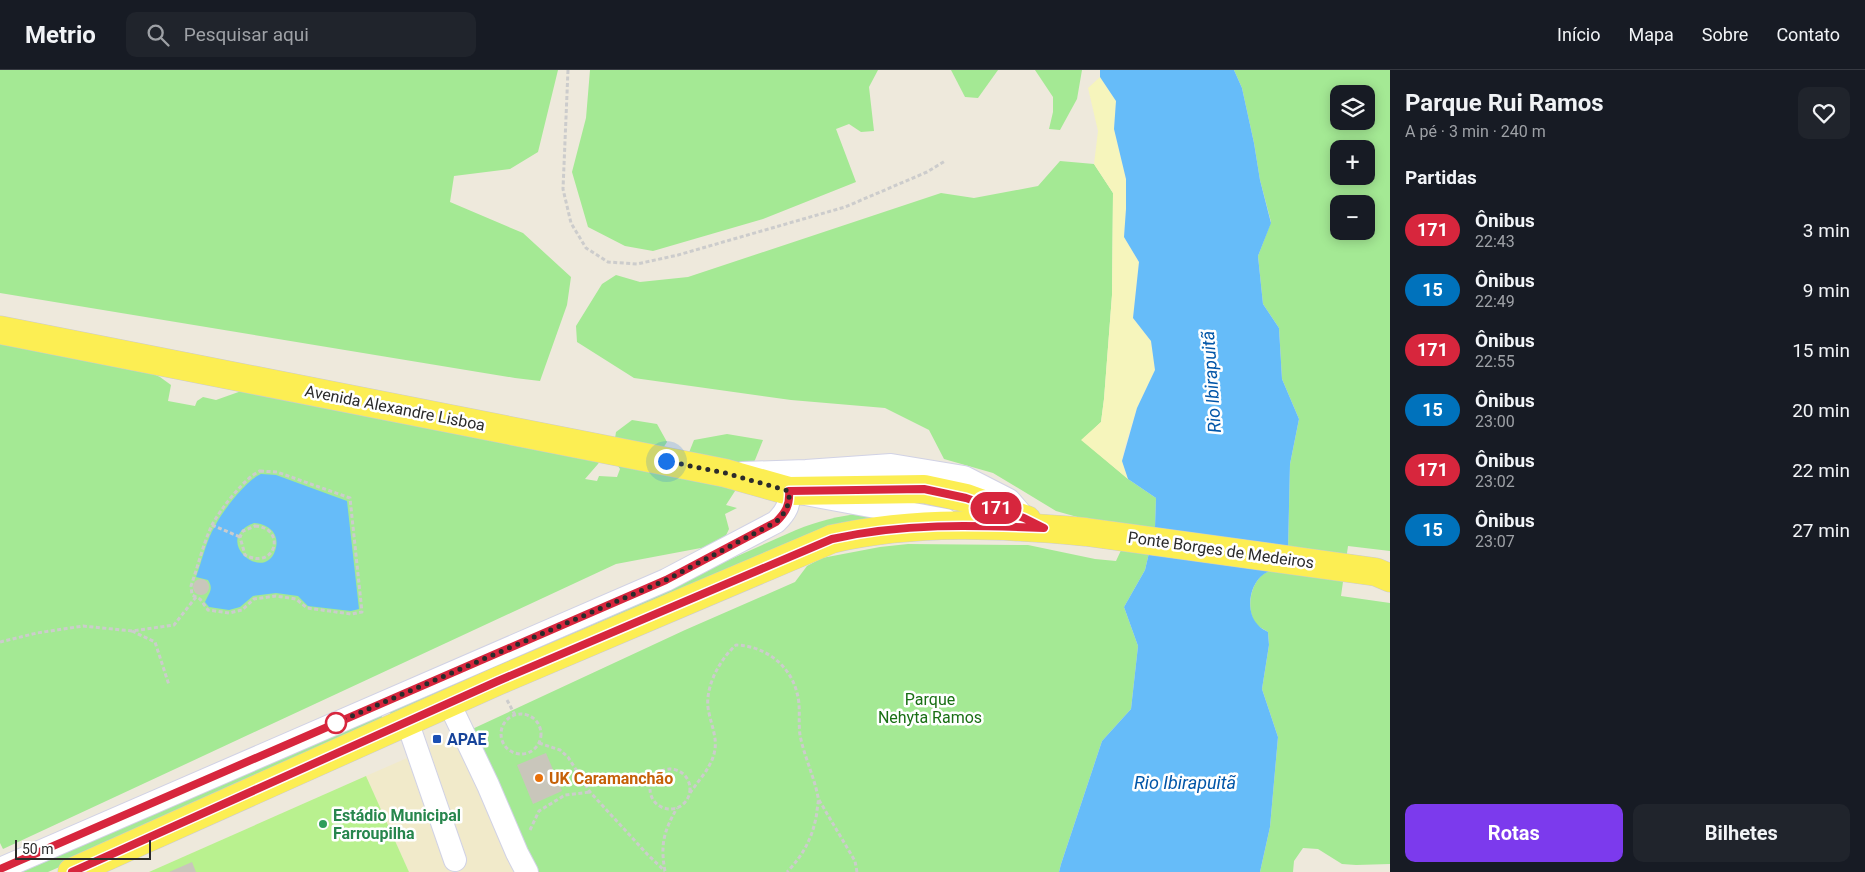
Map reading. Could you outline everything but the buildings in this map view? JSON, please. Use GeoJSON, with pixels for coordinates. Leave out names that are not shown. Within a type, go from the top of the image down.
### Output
{"type":"FeatureCollection","features":[{"type":"Feature","properties":{"kind":"main road","name":"Avenida Alexandre Lisboa"},"geometry":{"type":"LineString","coordinates":[[0,330],[725,473],[789,491],[924,489],[966,498],[1034,523]]}},
{"type":"Feature","properties":{"kind":"main road"},"geometry":{"type":"LineString","coordinates":[[72,872],[407,721],[832,539],[885,529],[1034,523]]}},
{"type":"Feature","properties":{"kind":"main road","name":"Ponte Borges de Medeiros"},"geometry":{"type":"LineString","coordinates":[[1034,523],[1086,532],[1378,572]]}},
{"type":"Feature","properties":{"kind":"street"},"geometry":{"type":"LineString","coordinates":[[725,473],[891,466],[964,477],[1009,500],[1034,523]]}},
{"type":"Feature","properties":{"kind":"street"},"geometry":{"type":"LineString","coordinates":[[0,869],[666,580],[776,522],[784,514],[790,502],[789,491],[910,512],[970,525]]}},
{"type":"Feature","properties":{"kind":"street"},"geometry":{"type":"LineString","coordinates":[[449,703],[527,872]]}},
{"type":"Feature","properties":{"kind":"street"},"geometry":{"type":"LineString","coordinates":[[407,721],[455,860]]}},
{"type":"Feature","properties":{"kind":"path"},"geometry":{"type":"LineString","coordinates":[[568,70],[562,189],[571,223],[586,248],[608,262],[638,264],[678,256],[845,207],[927,172],[945,161]]}},
{"type":"Feature","properties":{"kind":"path"},"geometry":{"type":"LineString","coordinates":[[260,471],[277,472],[350,498],[362,612],[351,614],[307,608],[296,599],[276,596],[254,599],[242,610],[229,613],[208,610],[200,599],[192,595],[191,586],[212,525],[238,489],[252,474],[260,471]]}},
{"type":"Feature","properties":{"kind":"path"},"geometry":{"type":"LineString","coordinates":[[212,525],[240,538],[245,555],[251,558],[259,560],[267,557],[272,552],[273,535],[262,526],[248,528],[243,531],[240,538]]}},
{"type":"Feature","properties":{"kind":"path"},"geometry":{"type":"LineString","coordinates":[[0,642],[37,633],[83,626],[132,631],[174,625],[196,597]]}},
{"type":"Feature","properties":{"kind":"path"},"geometry":{"type":"LineString","coordinates":[[132,631],[155,642],[169,685]]}},
{"type":"Feature","properties":{"kind":"path"},"geometry":{"type":"LineString","coordinates":[[666,871],[662,856],[665,832],[678,808],[683,804],[710,765],[714,753],[715,737],[708,701],[710,687],[726,654],[736,645],[742,645],[764,652],[780,662],[790,674],[797,693],[800,733],[818,799],[856,862],[857,872]]}},
{"type":"Feature","properties":{"kind":"path"},"geometry":{"type":"LineString","coordinates":[[507,699],[514,715]]}},
{"type":"Feature","properties":{"kind":"path"},"geometry":{"type":"LineString","coordinates":[[521,714],[534,719],[540,730],[538,743],[535,748],[523,754],[510,751],[502,741],[504,723],[514,715],[521,714]]}},
{"type":"Feature","properties":{"kind":"path"},"geometry":{"type":"LineString","coordinates":[[538,743],[560,750],[568,757],[590,792],[648,855],[666,871]]}},
{"type":"Feature","properties":{"kind":"path"},"geometry":{"type":"LineString","coordinates":[[678,808],[664,808],[654,800],[651,786],[657,775],[663,770],[680,772],[689,781],[690,793]]}},
{"type":"Feature","properties":{"kind":"path"},"geometry":{"type":"LineString","coordinates":[[530,831],[539,811],[565,795],[590,792]]}},
{"type":"Feature","properties":{"kind":"path"},"geometry":{"type":"LineString","coordinates":[[787,872],[799,859],[811,840],[815,828],[818,799]]}},
{"type":"Feature","properties":{"kind":"shaded area"},"geometry":{"type":"Polygon","coordinates":[[[455,737],[515,872],[409,872],[366,776],[455,737]]]}},
{"type":"Feature","properties":{"kind":"green space"},"geometry":{"type":"Polygon","coordinates":[[[0,70],[558,70],[538,152],[510,169],[454,176],[450,202],[523,233],[571,277],[567,305],[540,381],[0,293],[0,70]]]}},
{"type":"Feature","properties":{"kind":"green space"},"geometry":{"type":"Polygon","coordinates":[[[590,70],[878,70],[869,87],[874,131],[861,132],[849,124],[836,129],[856,182],[763,219],[653,251],[625,246],[588,227],[572,172],[586,118],[590,70]]]}},
{"type":"Feature","properties":{"kind":"green space"},"geometry":{"type":"Polygon","coordinates":[[[951,70],[998,70],[978,98],[965,97],[951,70]]]}},
{"type":"Feature","properties":{"kind":"green space"},"geometry":{"type":"Polygon","coordinates":[[[1035,70],[1082,70],[1077,99],[1060,130],[1049,129],[1053,112],[1053,97],[1035,70]]]}},
{"type":"Feature","properties":{"kind":"green space"},"geometry":{"type":"Polygon","coordinates":[[[1234,70],[1390,70],[1390,551],[1348,546],[1341,596],[1390,603],[1390,864],[1342,864],[1318,849],[1303,848],[1294,861],[1293,872],[1260,872],[1270,827],[1278,737],[1262,689],[1269,645],[1268,632],[1258,626],[1251,614],[1250,606],[1255,584],[1265,573],[1279,568],[1288,550],[1290,464],[1299,419],[1282,379],[1279,328],[1263,304],[1258,256],[1271,222],[1260,180],[1242,88],[1234,70]]]}},
{"type":"Feature","properties":{"kind":"green space","name":"Parque Nehyta Ramos"},"geometry":{"type":"Polygon","coordinates":[[[1060,161],[1094,164],[1113,193],[1112,295],[1104,399],[1101,422],[1082,440],[1128,479],[1156,498],[1155,527],[1145,570],[1124,607],[1138,646],[1131,709],[1102,741],[1059,872],[515,872],[455,737],[685,630],[795,582],[807,566],[822,558],[880,547],[908,544],[1028,545],[1095,559],[1116,561],[1123,546],[1095,522],[1056,511],[993,473],[944,459],[929,430],[885,408],[791,400],[634,378],[577,342],[576,326],[602,284],[616,275],[640,282],[688,277],[941,193],[974,198],[1038,186],[1060,161]]]}},
{"type":"Feature","properties":{"kind":"green space"},"geometry":{"type":"Polygon","coordinates":[[[0,337],[131,364],[160,377],[171,385],[168,401],[195,406],[197,401],[203,397],[216,400],[247,389],[303,393],[321,408],[352,400],[606,451],[585,479],[597,481],[599,476],[617,477],[620,469],[612,457],[616,432],[632,420],[657,424],[667,442],[656,459],[686,460],[694,440],[727,434],[763,440],[755,460],[726,505],[737,508],[725,514],[729,529],[722,544],[616,564],[3,849],[0,843],[0,337]]]}},
{"type":"Feature","properties":{"kind":"green space"},"geometry":{"type":"Polygon","coordinates":[[[863,513],[885,514],[393,720],[389,711],[796,530],[829,519],[863,513]]]}},
{"type":"Feature","properties":{"kind":"green space"},"geometry":{"type":"Polygon","coordinates":[[[381,714],[385,724],[48,872],[22,872],[381,714]]]}},
{"type":"Feature","properties":{"kind":"green space","name":"Estádio Municipal Farroupilha"},"geometry":{"type":"Polygon","coordinates":[[[366,776],[409,872],[149,872],[366,776]]]}},
{"type":"Feature","properties":{"kind":"sand"},"geometry":{"type":"Polygon","coordinates":[[[1100,77],[1116,101],[1114,129],[1126,179],[1124,237],[1139,262],[1133,318],[1151,341],[1155,370],[1137,408],[1125,447],[1122,461],[1128,479],[1081,440],[1101,422],[1112,295],[1113,193],[1094,164],[1098,131],[1088,88],[1100,77]]]}},
{"type":"Feature","properties":{"kind":"water","name":"Rio Ibirapuitã"},"geometry":{"type":"Polygon","coordinates":[[[1100,70],[1234,70],[1242,88],[1260,180],[1271,223],[1258,256],[1263,304],[1279,328],[1282,379],[1299,419],[1290,464],[1288,550],[1279,568],[1266,573],[1255,584],[1250,598],[1251,613],[1254,619],[1260,627],[1268,632],[1269,645],[1262,689],[1278,737],[1270,827],[1260,872],[1059,872],[1102,741],[1131,709],[1138,646],[1124,607],[1145,570],[1155,527],[1156,498],[1128,479],[1122,461],[1137,408],[1155,370],[1151,341],[1133,318],[1139,262],[1124,237],[1126,179],[1114,129],[1116,101],[1100,77],[1100,70]]]}},
{"type":"Feature","properties":{"kind":"water"},"geometry":{"type":"Polygon","coordinates":[[[261,474],[276,475],[347,501],[359,609],[351,611],[308,606],[298,596],[276,593],[253,596],[240,607],[229,610],[209,607],[205,602],[210,591],[210,583],[208,580],[196,577],[209,538],[218,520],[229,505],[255,477],[261,474]],[[254,523],[242,530],[237,539],[239,548],[244,555],[252,561],[261,563],[269,560],[275,551],[276,540],[275,535],[269,528],[254,523]]]}},
{"type":"Feature","properties":{"kind":"bus line","name":"171"},"geometry":{"type":"LineString","coordinates":[[0,869],[666,580],[776,522],[784,514],[790,502],[789,491],[924,489],[966,498],[1024,518],[1044,528],[970,525],[885,529],[832,539],[498,681],[72,872]]}},
{"type":"Feature","properties":{"kind":"place","name":"APAE"},"geometry":{"type":"Point","coordinates":[437,739]}},
{"type":"Feature","properties":{"kind":"place","name":"UK Caramanchão"},"geometry":{"type":"Point","coordinates":[539,778]}},
{"type":"Feature","properties":{"kind":"place","name":"Estádio Municipal Farroupilha"},"geometry":{"type":"Point","coordinates":[323,824]}},
{"type":"Feature","properties":{"kind":"route"},"geometry":{"type":"LineString","coordinates":[[336,723],[666,580],[776,522],[784,514],[790,502],[789,491],[725,473],[666,461]]}}]}
